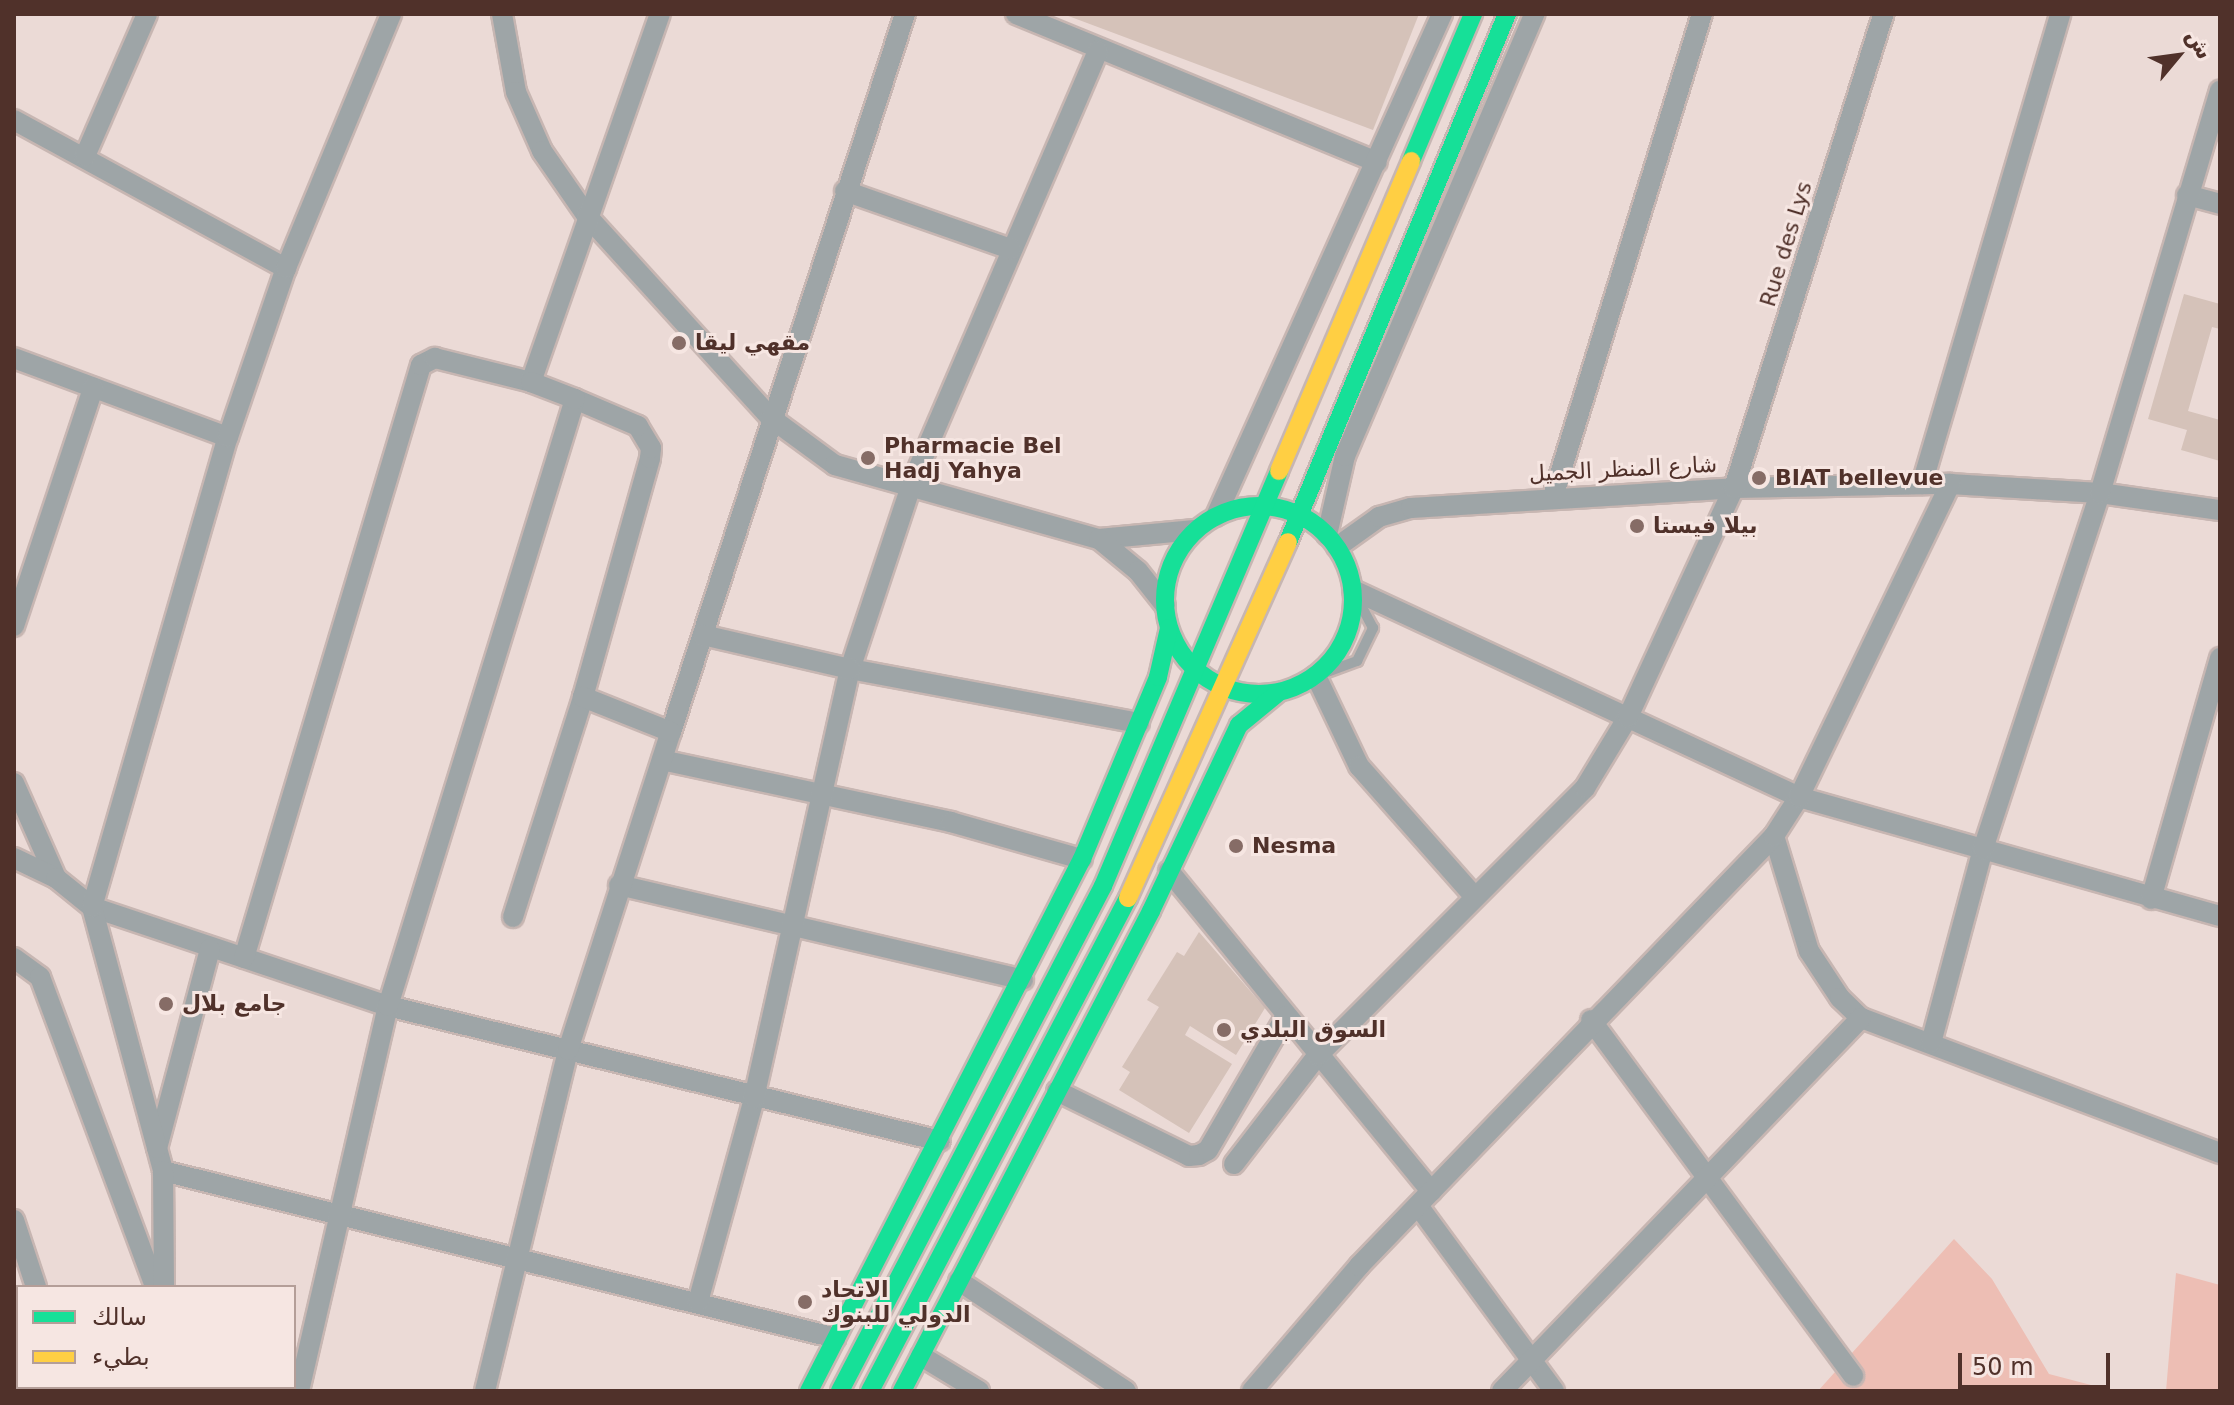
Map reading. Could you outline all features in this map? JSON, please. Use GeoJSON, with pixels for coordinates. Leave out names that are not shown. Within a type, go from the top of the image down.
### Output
{"type":"FeatureCollection","features":[{"type":"Feature","properties":{"kind":"main road"},"geometry":{"type":"LineString","coordinates":[[838,1391],[1096,900],[1197,672],[1473,14]]}},
{"type":"Feature","properties":{"kind":"main road"},"geometry":{"type":"LineString","coordinates":[[870,1391],[1128,899],[1300,515],[1507,14]]}},
{"type":"Feature","properties":{"kind":"main road"},"geometry":{"type":"LineString","coordinates":[[809,1391],[1023,980],[1082,859],[1158,677],[1169,628],[1165,605],[1178,552],[1195,530],[1216,516],[1266,506],[1300,515],[1332,541],[1353,590],[1351,623],[1338,652],[1316,676],[1278,693],[1239,725],[1169,871],[902,1391]]}},
{"type":"Feature","properties":{"kind":"main road"},"geometry":{"type":"LineString","coordinates":[[1169,628],[1197,672],[1223,688],[1250,695],[1278,693]]}},
{"type":"Feature","properties":{"kind":"street"},"geometry":{"type":"LineString","coordinates":[[85,156],[147,14]]}},
{"type":"Feature","properties":{"kind":"street"},"geometry":{"type":"LineString","coordinates":[[164,1285],[163,1171],[92,907],[228,437],[286,268],[391,14]]}},
{"type":"Feature","properties":{"kind":"street"},"geometry":{"type":"LineString","coordinates":[[502,14],[525,118],[587,216],[771,418],[835,465],[1099,539],[1195,530]]}},
{"type":"Feature","properties":{"kind":"street"},"geometry":{"type":"LineString","coordinates":[[531,382],[660,14]]}},
{"type":"Feature","properties":{"kind":"street"},"geometry":{"type":"LineString","coordinates":[[485,1391],[568,1050],[619,885],[905,14]]}},
{"type":"Feature","properties":{"kind":"street"},"geometry":{"type":"LineString","coordinates":[[1016,14],[1098,51],[1377,162]]}},
{"type":"Feature","properties":{"kind":"street"},"geometry":{"type":"LineString","coordinates":[[1216,516],[1442,14]]}},
{"type":"Feature","properties":{"kind":"street"},"geometry":{"type":"LineString","coordinates":[[1332,541],[1345,456],[1534,14]]}},
{"type":"Feature","properties":{"kind":"street"},"geometry":{"type":"LineString","coordinates":[[1553,497],[1702,14]]}},
{"type":"Feature","properties":{"kind":"street","name":"Rue des Lys"},"geometry":{"type":"LineString","coordinates":[[1234,1164],[1318,1055],[1473,895],[1585,788],[1628,717],[1734,488],[1883,14]]}},
{"type":"Feature","properties":{"kind":"street"},"geometry":{"type":"LineString","coordinates":[[1922,484],[2060,14]]}},
{"type":"Feature","properties":{"kind":"street"},"geometry":{"type":"LineString","coordinates":[[698,1302],[754,1098],[850,669],[911,486],[1098,51]]}},
{"type":"Feature","properties":{"kind":"street"},"geometry":{"type":"LineString","coordinates":[[1931,1043],[1983,849],[2100,493],[2220,90]]}},
{"type":"Feature","properties":{"kind":"street"},"geometry":{"type":"LineString","coordinates":[[14,120],[286,268]]}},
{"type":"Feature","properties":{"kind":"street"},"geometry":{"type":"LineString","coordinates":[[845,191],[1011,249]]}},
{"type":"Feature","properties":{"kind":"street"},"geometry":{"type":"LineString","coordinates":[[2187,195],[2220,204]]}},
{"type":"Feature","properties":{"kind":"street"},"geometry":{"type":"LineString","coordinates":[[14,358],[228,437]]}},
{"type":"Feature","properties":{"kind":"street"},"geometry":{"type":"LineString","coordinates":[[244,958],[421,365],[435,358],[531,382],[575,399],[638,426],[651,448],[583,697],[513,917]]}},
{"type":"Feature","properties":{"kind":"street"},"geometry":{"type":"LineString","coordinates":[[14,626],[93,388]]}},
{"type":"Feature","properties":{"kind":"street"},"geometry":{"type":"LineString","coordinates":[[299,1391],[388,1006],[575,399]]}},
{"type":"Feature","properties":{"kind":"street"},"geometry":{"type":"LineString","coordinates":[[1252,1391],[1306,1323],[1591,1020],[1774,836],[1799,797],[1950,484]]}},
{"type":"Feature","properties":{"kind":"street","name":"شارع المنظر الجميل"},"geometry":{"type":"LineString","coordinates":[[1332,541],[1379,517],[1411,508],[1734,488],[1950,484],[2100,493],[2220,510]]}},
{"type":"Feature","properties":{"kind":"street"},"geometry":{"type":"LineString","coordinates":[[1099,539],[1138,571],[1165,605]]}},
{"type":"Feature","properties":{"kind":"street"},"geometry":{"type":"LineString","coordinates":[[1353,590],[1799,797],[2151,899],[2220,916]]}},
{"type":"Feature","properties":{"kind":"street"},"geometry":{"type":"LineString","coordinates":[[703,635],[850,669],[1139,723]]}},
{"type":"Feature","properties":{"kind":"street"},"geometry":{"type":"LineString","coordinates":[[2151,899],[2220,658]]}},
{"type":"Feature","properties":{"kind":"street"},"geometry":{"type":"LineString","coordinates":[[1316,676],[1359,766],[1473,895]]}},
{"type":"Feature","properties":{"kind":"street"},"geometry":{"type":"LineString","coordinates":[[583,697],[671,732]]}},
{"type":"Feature","properties":{"kind":"street"},"geometry":{"type":"LineString","coordinates":[[662,760],[951,822],[1082,859]]}},
{"type":"Feature","properties":{"kind":"street"},"geometry":{"type":"LineString","coordinates":[[14,783],[56,878]]}},
{"type":"Feature","properties":{"kind":"street"},"geometry":{"type":"LineString","coordinates":[[1774,836],[1809,951],[1840,998],[1861,1018],[2220,1153]]}},
{"type":"Feature","properties":{"kind":"street"},"geometry":{"type":"LineString","coordinates":[[14,858],[56,878],[92,907],[210,949],[388,1006],[754,1098],[940,1141]]}},
{"type":"Feature","properties":{"kind":"street"},"geometry":{"type":"LineString","coordinates":[[1169,871],[1318,1055],[1425,1199],[1554,1391]]}},
{"type":"Feature","properties":{"kind":"street"},"geometry":{"type":"LineString","coordinates":[[619,885],[792,929],[1023,980]]}},
{"type":"Feature","properties":{"kind":"street"},"geometry":{"type":"LineString","coordinates":[[157,1148],[210,949]]}},
{"type":"Feature","properties":{"kind":"street"},"geometry":{"type":"LineString","coordinates":[[14,958],[40,977],[154,1285]]}},
{"type":"Feature","properties":{"kind":"street"},"geometry":{"type":"LineString","coordinates":[[1057,1091],[1189,1156],[1199,1155],[1208,1150],[1286,1016]]}},
{"type":"Feature","properties":{"kind":"street"},"geometry":{"type":"LineString","coordinates":[[1502,1391],[1708,1181],[1861,1018]]}},
{"type":"Feature","properties":{"kind":"street"},"geometry":{"type":"LineString","coordinates":[[1591,1020],[1853,1376]]}},
{"type":"Feature","properties":{"kind":"street"},"geometry":{"type":"LineString","coordinates":[[163,1171],[836,1338]]}},
{"type":"Feature","properties":{"kind":"street"},"geometry":{"type":"LineString","coordinates":[[14,1220],[35,1285]]}},
{"type":"Feature","properties":{"kind":"street"},"geometry":{"type":"LineString","coordinates":[[959,1281],[1126,1391]]}},
{"type":"Feature","properties":{"kind":"street"},"geometry":{"type":"LineString","coordinates":[[921,1356],[979,1391]]}},
{"type":"Feature","properties":{"kind":"shaded area"},"geometry":{"type":"Polygon","coordinates":[[[1954,1239],[1992,1279],[2049,1374],[2091,1385],[2090,1391],[1818,1391],[1954,1239]]]}},
{"type":"Feature","properties":{"kind":"shaded area"},"geometry":{"type":"Polygon","coordinates":[[[2176,1273],[2220,1285],[2220,1391],[2166,1391],[2176,1273]]]}},
{"type":"Feature","properties":{"kind":"building"},"geometry":{"type":"Polygon","coordinates":[[[1063,14],[1419,14],[1373,130],[1063,14]]]}},
{"type":"Feature","properties":{"kind":"building"},"geometry":{"type":"Polygon","coordinates":[[[2184,294],[2220,304],[2220,329],[2212,327],[2188,411],[2220,420],[2220,461],[2181,450],[2187,430],[2148,419],[2184,294]]]}},
{"type":"Feature","properties":{"kind":"building","name":"السوق البلدي"},"geometry":{"type":"Polygon","coordinates":[[[1199,932],[1265,1008],[1236,1055],[1190,1026],[1185,1035],[1232,1064],[1189,1133],[1119,1090],[1130,1072],[1122,1067],[1159,1007],[1147,1000],[1177,952],[1184,956],[1199,932]]]}},
{"type":"Feature","properties":{"kind":"traffic: fast"},"geometry":{"type":"LineString","coordinates":[[1411,161],[1473,14]]}},
{"type":"Feature","properties":{"kind":"traffic: fast"},"geometry":{"type":"LineString","coordinates":[[1288,542],[1507,14]]}},
{"type":"Feature","properties":{"kind":"traffic: fast"},"geometry":{"type":"LineString","coordinates":[[840,1391],[1103,886],[1279,471]]}},
{"type":"Feature","properties":{"kind":"traffic: fast"},"geometry":{"type":"LineString","coordinates":[[1259,506],[1295,513],[1325,534],[1346,564],[1353,600],[1346,636],[1325,666],[1295,687],[1259,694],[1223,687],[1193,666],[1172,636],[1165,600],[1172,564],[1193,534],[1223,513],[1259,506]]}},
{"type":"Feature","properties":{"kind":"traffic: fast"},"geometry":{"type":"LineString","coordinates":[[809,1391],[1082,859],[1158,677],[1169,628]]}},
{"type":"Feature","properties":{"kind":"traffic: fast"},"geometry":{"type":"LineString","coordinates":[[902,1391],[1151,911],[1239,725],[1278,693]]}},
{"type":"Feature","properties":{"kind":"traffic: fast"},"geometry":{"type":"LineString","coordinates":[[870,1391],[1128,898]]}},
{"type":"Feature","properties":{"kind":"traffic: slow"},"geometry":{"type":"LineString","coordinates":[[1279,471],[1411,161]]}},
{"type":"Feature","properties":{"kind":"traffic: slow"},"geometry":{"type":"LineString","coordinates":[[1128,898],[1288,542]]}},
{"type":"Feature","properties":{"kind":"place","name":"مقهي ليقا"},"geometry":{"type":"Point","coordinates":[679,343]}},
{"type":"Feature","properties":{"kind":"place","name":"Pharmacie Bel Hadj Yahya"},"geometry":{"type":"Point","coordinates":[868,458]}},
{"type":"Feature","properties":{"kind":"place","name":"BIAT bellevue"},"geometry":{"type":"Point","coordinates":[1759,478]}},
{"type":"Feature","properties":{"kind":"place","name":"بيلا فيستا"},"geometry":{"type":"Point","coordinates":[1637,526]}},
{"type":"Feature","properties":{"kind":"place","name":"Nesma"},"geometry":{"type":"Point","coordinates":[1236,846]}},
{"type":"Feature","properties":{"kind":"place","name":"جامع بلال"},"geometry":{"type":"Point","coordinates":[166,1004]}},
{"type":"Feature","properties":{"kind":"place","name":"السوق البلدي"},"geometry":{"type":"Point","coordinates":[1224,1030]}},
{"type":"Feature","properties":{"kind":"place","name":"الاتحاد الدولي للبنوك"},"geometry":{"type":"Point","coordinates":[805,1302]}}]}
